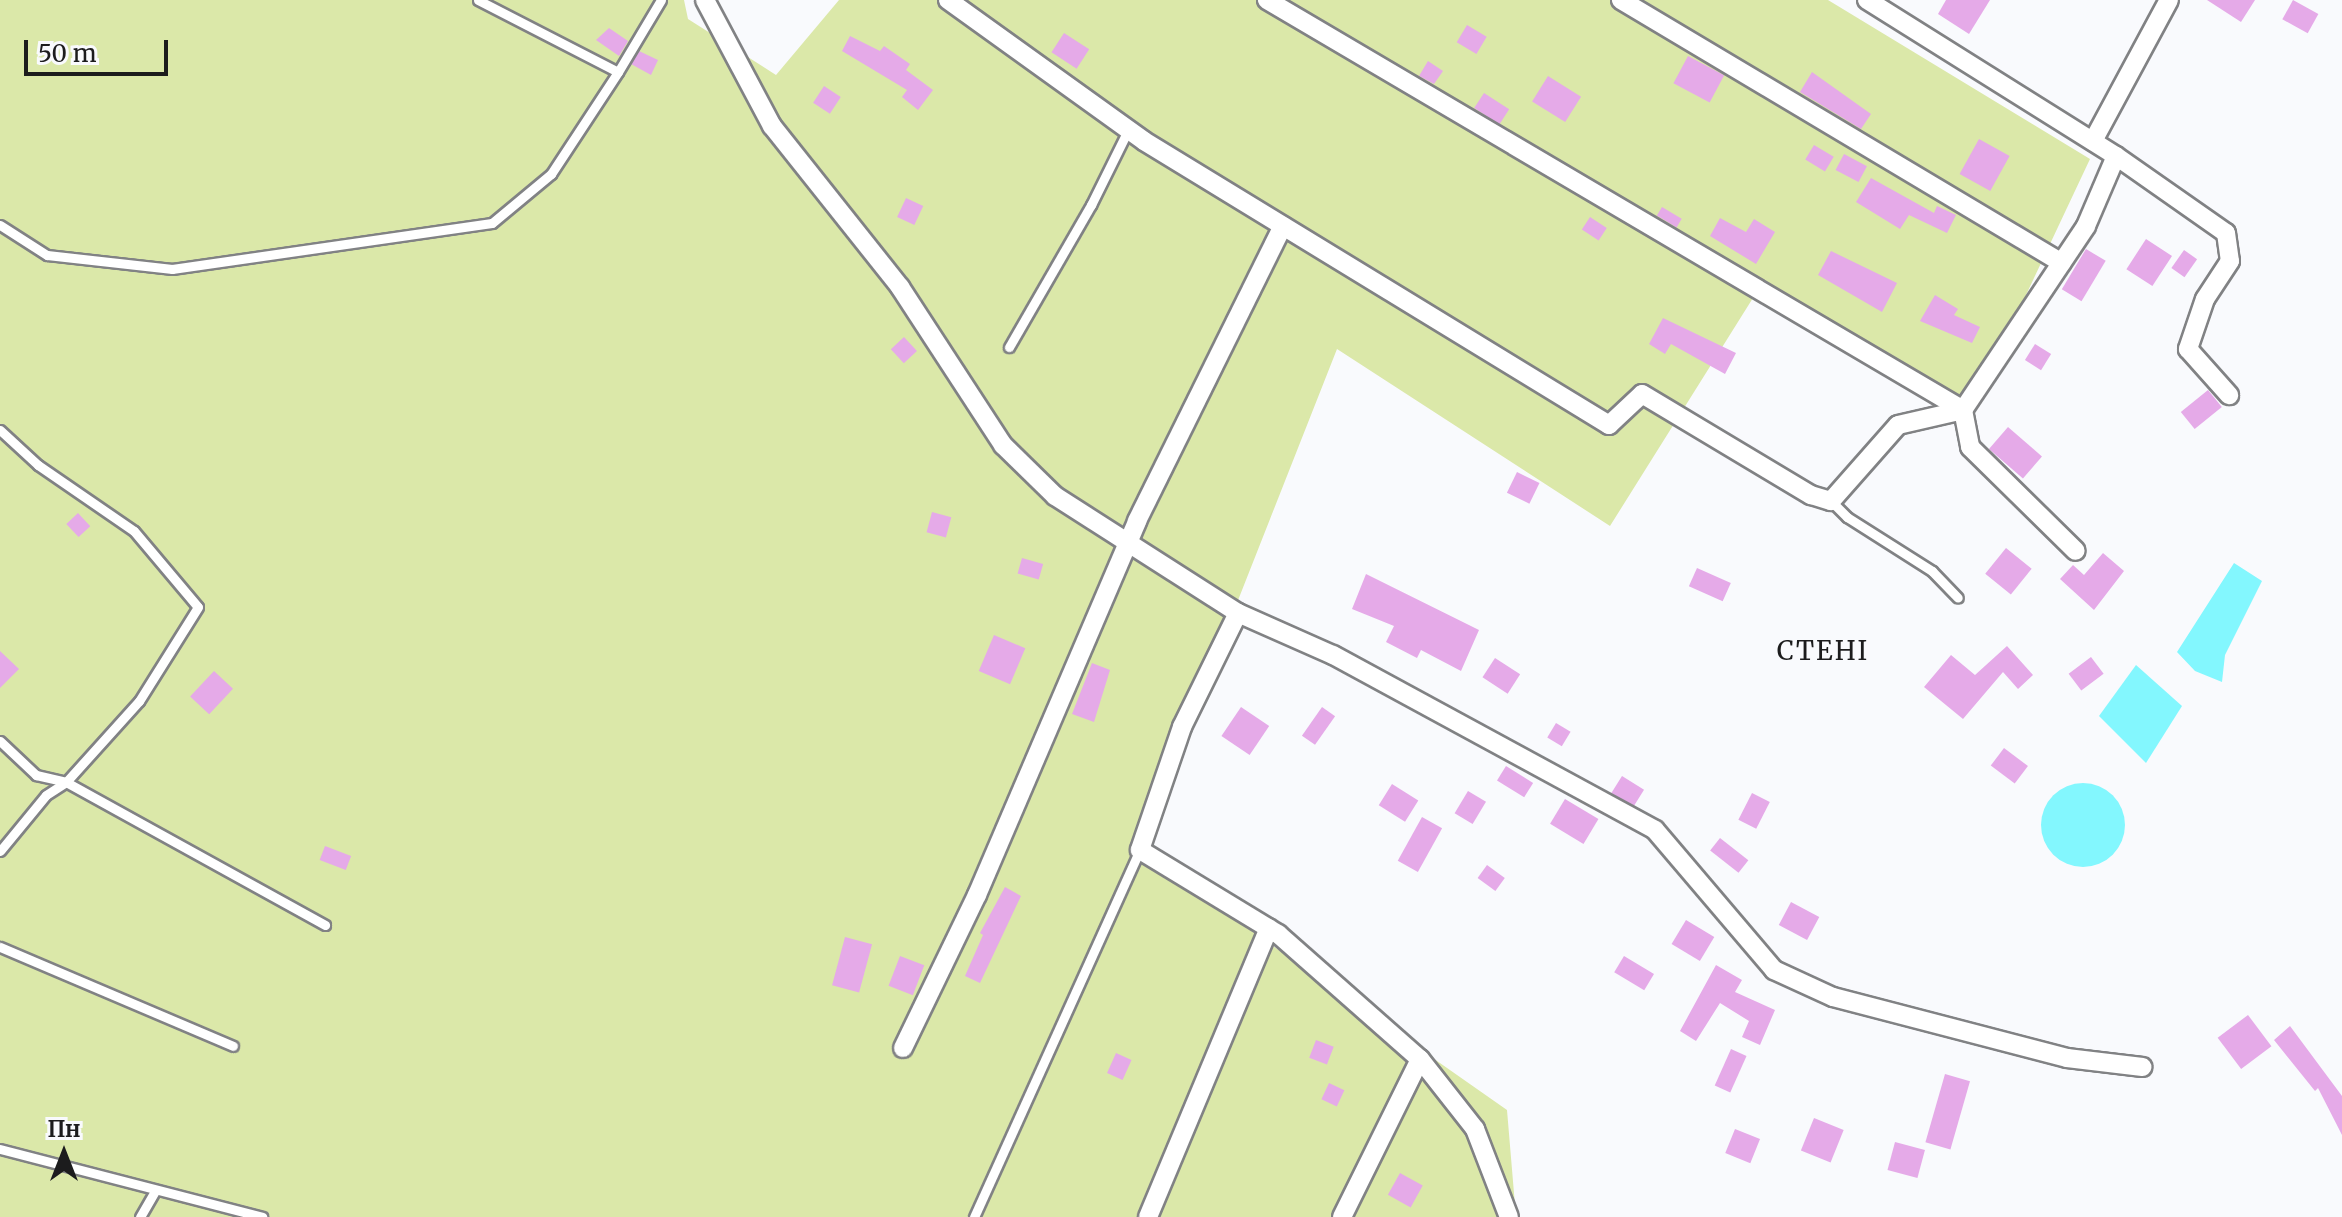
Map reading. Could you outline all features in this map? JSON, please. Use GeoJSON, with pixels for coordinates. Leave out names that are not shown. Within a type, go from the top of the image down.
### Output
{"type":"FeatureCollection","features":[{"type":"Feature","properties":{"kind":"street"},"geometry":{"type":"LineString","coordinates":[[705,0],[772,126],[900,287],[1003,445],[1055,496],[1238,613],[1333,655],[1655,830],[1774,970],[1833,997],[2067,1058],[2142,1067]]}},
{"type":"Feature","properties":{"kind":"street"},"geometry":{"type":"LineString","coordinates":[[948,0],[1129,128],[1609,425],[1642,394],[1811,495],[1831,501],[1898,425],[1963,410],[2086,226],[2116,156]]}},
{"type":"Feature","properties":{"kind":"street"},"geometry":{"type":"LineString","coordinates":[[1267,0],[1963,410],[1970,447],[2076,551]]}},
{"type":"Feature","properties":{"kind":"street"},"geometry":{"type":"LineString","coordinates":[[1621,0],[2062,263]]}},
{"type":"Feature","properties":{"kind":"street"},"geometry":{"type":"LineString","coordinates":[[1867,0],[2093,141],[2226,233],[2230,261],[2205,299],[2188,349],[2229,395]]}},
{"type":"Feature","properties":{"kind":"street"},"geometry":{"type":"LineString","coordinates":[[2093,141],[2169,0]]}},
{"type":"Feature","properties":{"kind":"street"},"geometry":{"type":"LineString","coordinates":[[903,1048],[977,895],[1130,544],[1137,521],[1283,226]]}},
{"type":"Feature","properties":{"kind":"street"},"geometry":{"type":"LineString","coordinates":[[1238,613],[1182,727],[1140,850],[1269,928],[1420,1059],[1475,1129],[1509,1217]]}},
{"type":"Feature","properties":{"kind":"street"},"geometry":{"type":"LineString","coordinates":[[1148,1217],[1269,928]]}},
{"type":"Feature","properties":{"kind":"street"},"geometry":{"type":"LineString","coordinates":[[1342,1217],[1420,1059]]}},
{"type":"Feature","properties":{"kind":"lane"},"geometry":{"type":"LineString","coordinates":[[478,0],[618,72]]}},
{"type":"Feature","properties":{"kind":"lane"},"geometry":{"type":"LineString","coordinates":[[0,225],[47,255],[172,269],[492,223],[551,174],[661,0]]}},
{"type":"Feature","properties":{"kind":"lane"},"geometry":{"type":"LineString","coordinates":[[1009,347],[1091,205],[1129,128]]}},
{"type":"Feature","properties":{"kind":"lane"},"geometry":{"type":"LineString","coordinates":[[0,430],[38,465],[134,531],[198,607],[139,701],[66,782],[46,795],[0,851]]}},
{"type":"Feature","properties":{"kind":"lane"},"geometry":{"type":"LineString","coordinates":[[1831,501],[1847,517],[1932,571],[1958,598]]}},
{"type":"Feature","properties":{"kind":"lane"},"geometry":{"type":"LineString","coordinates":[[0,741],[36,775],[66,782],[325,925]]}},
{"type":"Feature","properties":{"kind":"lane"},"geometry":{"type":"LineString","coordinates":[[974,1217],[1140,850]]}},
{"type":"Feature","properties":{"kind":"lane"},"geometry":{"type":"LineString","coordinates":[[0,947],[233,1046]]}},
{"type":"Feature","properties":{"kind":"lane"},"geometry":{"type":"LineString","coordinates":[[0,1149],[154,1193],[262,1217]]}},
{"type":"Feature","properties":{"kind":"lane"},"geometry":{"type":"LineString","coordinates":[[140,1217],[154,1193]]}},
{"type":"Feature","properties":{"kind":"green space"},"geometry":{"type":"Polygon","coordinates":[[[0,0],[684,0],[688,19],[776,75],[839,0],[1828,0],[2090,159],[1970,414],[1763,282],[1610,526],[1337,349],[1142,844],[1153,862],[1507,1110],[1516,1217],[0,1217],[0,0]]]}},
{"type":"Feature","properties":{"kind":"water"},"geometry":{"type":"Polygon","coordinates":[[[2234,563],[2262,581],[2225,655],[2222,682],[2195,671],[2177,652],[2234,563]]]}},
{"type":"Feature","properties":{"kind":"water"},"geometry":{"type":"Polygon","coordinates":[[[2136,665],[2182,706],[2146,763],[2099,716],[2136,665]]]}},
{"type":"Feature","properties":{"kind":"water"},"geometry":{"type":"Polygon","coordinates":[[[2083,783],[2106,790],[2118,802],[2125,825],[2118,848],[2106,860],[2083,867],[2060,860],[2048,848],[2041,825],[2048,802],[2060,790],[2083,783]]]}},
{"type":"Feature","properties":{"kind":"building"},"geometry":{"type":"Polygon","coordinates":[[[1946,0],[1990,0],[1969,34],[1938,14],[1946,0]]]}},
{"type":"Feature","properties":{"kind":"building"},"geometry":{"type":"Polygon","coordinates":[[[2207,0],[2255,0],[2241,22],[2207,0]]]}},
{"type":"Feature","properties":{"kind":"building"},"geometry":{"type":"Polygon","coordinates":[[[2293,0],[2318,14],[2308,33],[2282,19],[2293,0]]]}},
{"type":"Feature","properties":{"kind":"building"},"geometry":{"type":"Polygon","coordinates":[[[1467,25],[1487,37],[1476,54],[1457,42],[1467,25]]]}},
{"type":"Feature","properties":{"kind":"building"},"geometry":{"type":"Polygon","coordinates":[[[609,28],[628,41],[619,56],[596,40],[609,28]]]}},
{"type":"Feature","properties":{"kind":"building"},"geometry":{"type":"Polygon","coordinates":[[[1064,33],[1089,49],[1077,69],[1051,52],[1064,33]]]}},
{"type":"Feature","properties":{"kind":"building"},"geometry":{"type":"Polygon","coordinates":[[[850,36],[880,51],[884,46],[910,64],[906,70],[933,90],[918,110],[902,97],[907,90],[842,51],[850,36]]]}},
{"type":"Feature","properties":{"kind":"building"},"geometry":{"type":"Polygon","coordinates":[[[639,51],[658,60],[651,75],[631,64],[639,51]]]}},
{"type":"Feature","properties":{"kind":"building"},"geometry":{"type":"Polygon","coordinates":[[[1688,56],[1724,75],[1710,103],[1673,83],[1688,56]]]}},
{"type":"Feature","properties":{"kind":"building"},"geometry":{"type":"Polygon","coordinates":[[[1428,61],[1443,71],[1434,84],[1419,76],[1428,61]]]}},
{"type":"Feature","properties":{"kind":"building"},"geometry":{"type":"Polygon","coordinates":[[[1812,72],[1871,114],[1861,129],[1800,92],[1812,72]]]}},
{"type":"Feature","properties":{"kind":"building"},"geometry":{"type":"Polygon","coordinates":[[[1548,76],[1581,97],[1565,122],[1532,101],[1548,76]]]}},
{"type":"Feature","properties":{"kind":"building"},"geometry":{"type":"Polygon","coordinates":[[[824,86],[841,97],[830,114],[813,103],[824,86]]]}},
{"type":"Feature","properties":{"kind":"building"},"geometry":{"type":"Polygon","coordinates":[[[1484,93],[1509,109],[1499,124],[1474,108],[1484,93]]]}},
{"type":"Feature","properties":{"kind":"building"},"geometry":{"type":"Polygon","coordinates":[[[1979,139],[2010,156],[1990,191],[1960,174],[1979,139]]]}},
{"type":"Feature","properties":{"kind":"building"},"geometry":{"type":"Polygon","coordinates":[[[1814,145],[1834,157],[1825,171],[1805,160],[1814,145]]]}},
{"type":"Feature","properties":{"kind":"building"},"geometry":{"type":"Polygon","coordinates":[[[1844,154],[1867,166],[1859,182],[1836,170],[1844,154]]]}},
{"type":"Feature","properties":{"kind":"building"},"geometry":{"type":"Polygon","coordinates":[[[1871,178],[1934,213],[1937,206],[1956,215],[1947,233],[1909,215],[1900,229],[1856,202],[1871,178]]]}},
{"type":"Feature","properties":{"kind":"building"},"geometry":{"type":"Polygon","coordinates":[[[906,198],[923,206],[914,225],[897,217],[906,198]]]}},
{"type":"Feature","properties":{"kind":"building"},"geometry":{"type":"Polygon","coordinates":[[[1662,207],[1682,219],[1677,227],[1657,216],[1662,207]]]}},
{"type":"Feature","properties":{"kind":"building"},"geometry":{"type":"Polygon","coordinates":[[[1590,217],[1607,228],[1599,240],[1582,230],[1590,217]]]}},
{"type":"Feature","properties":{"kind":"building"},"geometry":{"type":"Polygon","coordinates":[[[1720,218],[1746,232],[1754,219],[1775,232],[1756,264],[1710,236],[1720,218]]]}},
{"type":"Feature","properties":{"kind":"building"},"geometry":{"type":"Polygon","coordinates":[[[2146,239],[2172,256],[2152,286],[2126,269],[2146,239]]]}},
{"type":"Feature","properties":{"kind":"building"},"geometry":{"type":"Polygon","coordinates":[[[2086,249],[2106,261],[2082,301],[2062,289],[2086,249]]]}},
{"type":"Feature","properties":{"kind":"building"},"geometry":{"type":"Polygon","coordinates":[[[2184,250],[2197,259],[2184,277],[2171,268],[2184,250]]]}},
{"type":"Feature","properties":{"kind":"building"},"geometry":{"type":"Polygon","coordinates":[[[1831,251],[1897,283],[1882,312],[1818,275],[1831,251]]]}},
{"type":"Feature","properties":{"kind":"building"},"geometry":{"type":"Polygon","coordinates":[[[1935,295],[1958,309],[1954,315],[1980,327],[1972,343],[1920,321],[1935,295]]]}},
{"type":"Feature","properties":{"kind":"building"},"geometry":{"type":"Polygon","coordinates":[[[1663,318],[1736,353],[1725,374],[1671,344],[1665,354],[1649,344],[1663,318]]]}},
{"type":"Feature","properties":{"kind":"building"},"geometry":{"type":"Polygon","coordinates":[[[904,337],[917,351],[904,363],[891,349],[904,337]]]}},
{"type":"Feature","properties":{"kind":"building"},"geometry":{"type":"Polygon","coordinates":[[[2035,344],[2051,354],[2041,370],[2025,360],[2035,344]]]}},
{"type":"Feature","properties":{"kind":"building"},"geometry":{"type":"Polygon","coordinates":[[[2208,390],[2222,407],[2195,429],[2181,412],[2208,390]]]}},
{"type":"Feature","properties":{"kind":"building"},"geometry":{"type":"Polygon","coordinates":[[[2008,427],[2042,457],[2023,478],[1989,449],[2008,427]]]}},
{"type":"Feature","properties":{"kind":"building"},"geometry":{"type":"Polygon","coordinates":[[[1517,472],[1539,483],[1529,504],[1507,493],[1517,472]]]}},
{"type":"Feature","properties":{"kind":"building"},"geometry":{"type":"Polygon","coordinates":[[[932,512],[951,517],[946,537],[927,532],[932,512]]]}},
{"type":"Feature","properties":{"kind":"building"},"geometry":{"type":"Polygon","coordinates":[[[78,513],[90,526],[79,537],[66,524],[78,513]]]}},
{"type":"Feature","properties":{"kind":"building"},"geometry":{"type":"Polygon","coordinates":[[[2006,548],[2032,569],[2011,594],[1985,574],[2006,548]]]}},
{"type":"Feature","properties":{"kind":"building"},"geometry":{"type":"Polygon","coordinates":[[[2103,553],[2124,571],[2094,610],[2060,579],[2073,565],[2084,575],[2103,553]]]}},
{"type":"Feature","properties":{"kind":"building"},"geometry":{"type":"Polygon","coordinates":[[[1022,558],[1043,564],[1039,579],[1018,573],[1022,558]]]}},
{"type":"Feature","properties":{"kind":"building"},"geometry":{"type":"Polygon","coordinates":[[[1697,568],[1731,583],[1723,601],[1689,586],[1697,568]]]}},
{"type":"Feature","properties":{"kind":"building"},"geometry":{"type":"Polygon","coordinates":[[[1366,574],[1479,630],[1461,671],[1421,650],[1417,658],[1386,642],[1394,626],[1352,609],[1366,574]]]}},
{"type":"Feature","properties":{"kind":"building"},"geometry":{"type":"Polygon","coordinates":[[[994,635],[1025,648],[1010,684],[979,671],[994,635]]]}},
{"type":"Feature","properties":{"kind":"building"},"geometry":{"type":"Polygon","coordinates":[[[2007,646],[2033,675],[2018,689],[2003,672],[1963,719],[1924,687],[1951,655],[1975,675],[2007,646]]]}},
{"type":"Feature","properties":{"kind":"building"},"geometry":{"type":"Polygon","coordinates":[[[0,651],[19,669],[0,688],[0,651]]]}},
{"type":"Feature","properties":{"kind":"building"},"geometry":{"type":"Polygon","coordinates":[[[2091,657],[2104,674],[2081,691],[2069,674],[2091,657]]]}},
{"type":"Feature","properties":{"kind":"building"},"geometry":{"type":"Polygon","coordinates":[[[1495,658],[1520,674],[1508,694],[1482,677],[1495,658]]]}},
{"type":"Feature","properties":{"kind":"building"},"geometry":{"type":"Polygon","coordinates":[[[1092,663],[1110,670],[1094,722],[1072,714],[1092,663]]]}},
{"type":"Feature","properties":{"kind":"building"},"geometry":{"type":"Polygon","coordinates":[[[214,671],[233,689],[209,714],[190,697],[214,671]]]}},
{"type":"Feature","properties":{"kind":"building"},"geometry":{"type":"Polygon","coordinates":[[[1241,707],[1269,726],[1250,755],[1221,736],[1241,707]]]}},
{"type":"Feature","properties":{"kind":"building"},"geometry":{"type":"Polygon","coordinates":[[[1322,707],[1335,716],[1315,745],[1302,736],[1322,707]]]}},
{"type":"Feature","properties":{"kind":"building"},"geometry":{"type":"Polygon","coordinates":[[[1556,723],[1571,732],[1562,746],[1547,738],[1556,723]]]}},
{"type":"Feature","properties":{"kind":"building"},"geometry":{"type":"Polygon","coordinates":[[[2004,748],[2028,766],[2015,784],[1991,766],[2004,748]]]}},
{"type":"Feature","properties":{"kind":"building"},"geometry":{"type":"Polygon","coordinates":[[[1506,766],[1533,783],[1524,797],[1497,780],[1506,766]]]}},
{"type":"Feature","properties":{"kind":"building"},"geometry":{"type":"Polygon","coordinates":[[[1622,776],[1644,790],[1633,807],[1611,793],[1622,776]]]}},
{"type":"Feature","properties":{"kind":"building"},"geometry":{"type":"Polygon","coordinates":[[[1392,784],[1418,800],[1405,822],[1379,805],[1392,784]]]}},
{"type":"Feature","properties":{"kind":"building"},"geometry":{"type":"Polygon","coordinates":[[[1468,791],[1486,802],[1473,824],[1455,813],[1468,791]]]}},
{"type":"Feature","properties":{"kind":"building"},"geometry":{"type":"Polygon","coordinates":[[[1752,793],[1770,802],[1756,829],[1738,820],[1752,793]]]}},
{"type":"Feature","properties":{"kind":"building"},"geometry":{"type":"Polygon","coordinates":[[[1565,799],[1598,819],[1583,844],[1550,824],[1565,799]]]}},
{"type":"Feature","properties":{"kind":"building"},"geometry":{"type":"Polygon","coordinates":[[[1422,817],[1442,828],[1418,872],[1398,861],[1422,817]]]}},
{"type":"Feature","properties":{"kind":"building"},"geometry":{"type":"Polygon","coordinates":[[[1720,838],[1748,860],[1739,873],[1710,851],[1720,838]]]}},
{"type":"Feature","properties":{"kind":"building"},"geometry":{"type":"Polygon","coordinates":[[[325,846],[351,856],[346,870],[320,860],[325,846]]]}},
{"type":"Feature","properties":{"kind":"building"},"geometry":{"type":"Polygon","coordinates":[[[1487,865],[1505,878],[1495,891],[1478,878],[1487,865]]]}},
{"type":"Feature","properties":{"kind":"building"},"geometry":{"type":"Polygon","coordinates":[[[1005,887],[1021,896],[980,983],[965,976],[983,935],[980,933],[1005,887]]]}},
{"type":"Feature","properties":{"kind":"building"},"geometry":{"type":"Polygon","coordinates":[[[1791,902],[1819,917],[1807,940],[1779,925],[1791,902]]]}},
{"type":"Feature","properties":{"kind":"building"},"geometry":{"type":"Polygon","coordinates":[[[1686,920],[1714,937],[1700,961],[1672,944],[1686,920]]]}},
{"type":"Feature","properties":{"kind":"building"},"geometry":{"type":"Polygon","coordinates":[[[845,937],[872,944],[859,993],[832,985],[845,937]]]}},
{"type":"Feature","properties":{"kind":"building"},"geometry":{"type":"Polygon","coordinates":[[[900,956],[924,965],[913,995],[889,986],[900,956]]]}},
{"type":"Feature","properties":{"kind":"building"},"geometry":{"type":"Polygon","coordinates":[[[1624,956],[1654,974],[1644,990],[1614,972],[1624,956]]]}},
{"type":"Feature","properties":{"kind":"building"},"geometry":{"type":"Polygon","coordinates":[[[1716,965],[1742,980],[1735,992],[1775,1010],[1760,1045],[1742,1037],[1749,1021],[1720,1003],[1696,1041],[1680,1031],[1716,965]]]}},
{"type":"Feature","properties":{"kind":"building"},"geometry":{"type":"Polygon","coordinates":[[[2248,1015],[2271,1046],[2241,1069],[2218,1038],[2248,1015]]]}},
{"type":"Feature","properties":{"kind":"building"},"geometry":{"type":"Polygon","coordinates":[[[2290,1026],[2342,1096],[2342,1135],[2318,1088],[2315,1091],[2274,1040],[2290,1026]]]}},
{"type":"Feature","properties":{"kind":"building"},"geometry":{"type":"Polygon","coordinates":[[[1316,1040],[1334,1047],[1327,1065],[1309,1058],[1316,1040]]]}},
{"type":"Feature","properties":{"kind":"building"},"geometry":{"type":"Polygon","coordinates":[[[1731,1049],[1747,1056],[1730,1092],[1715,1086],[1731,1049]]]}},
{"type":"Feature","properties":{"kind":"building"},"geometry":{"type":"Polygon","coordinates":[[[1116,1053],[1132,1060],[1123,1080],[1107,1073],[1116,1053]]]}},
{"type":"Feature","properties":{"kind":"building"},"geometry":{"type":"Polygon","coordinates":[[[1945,1074],[1970,1081],[1950,1149],[1925,1142],[1945,1074]]]}},
{"type":"Feature","properties":{"kind":"building"},"geometry":{"type":"Polygon","coordinates":[[[1329,1083],[1344,1090],[1337,1106],[1321,1099],[1329,1083]]]}},
{"type":"Feature","properties":{"kind":"building"},"geometry":{"type":"Polygon","coordinates":[[[1814,1118],[1844,1130],[1831,1162],[1801,1150],[1814,1118]]]}},
{"type":"Feature","properties":{"kind":"building"},"geometry":{"type":"Polygon","coordinates":[[[1735,1129],[1760,1139],[1750,1163],[1725,1153],[1735,1129]]]}},
{"type":"Feature","properties":{"kind":"building"},"geometry":{"type":"Polygon","coordinates":[[[1895,1142],[1925,1150],[1917,1178],[1887,1170],[1895,1142]]]}},
{"type":"Feature","properties":{"kind":"building"},"geometry":{"type":"Polygon","coordinates":[[[1400,1173],[1423,1186],[1411,1207],[1388,1195],[1400,1173]]]}},
{"type":"Feature","properties":{"kind":"district","name":"СТЕНІ"},"geometry":{"type":"Point","coordinates":[1823,651]}}]}
